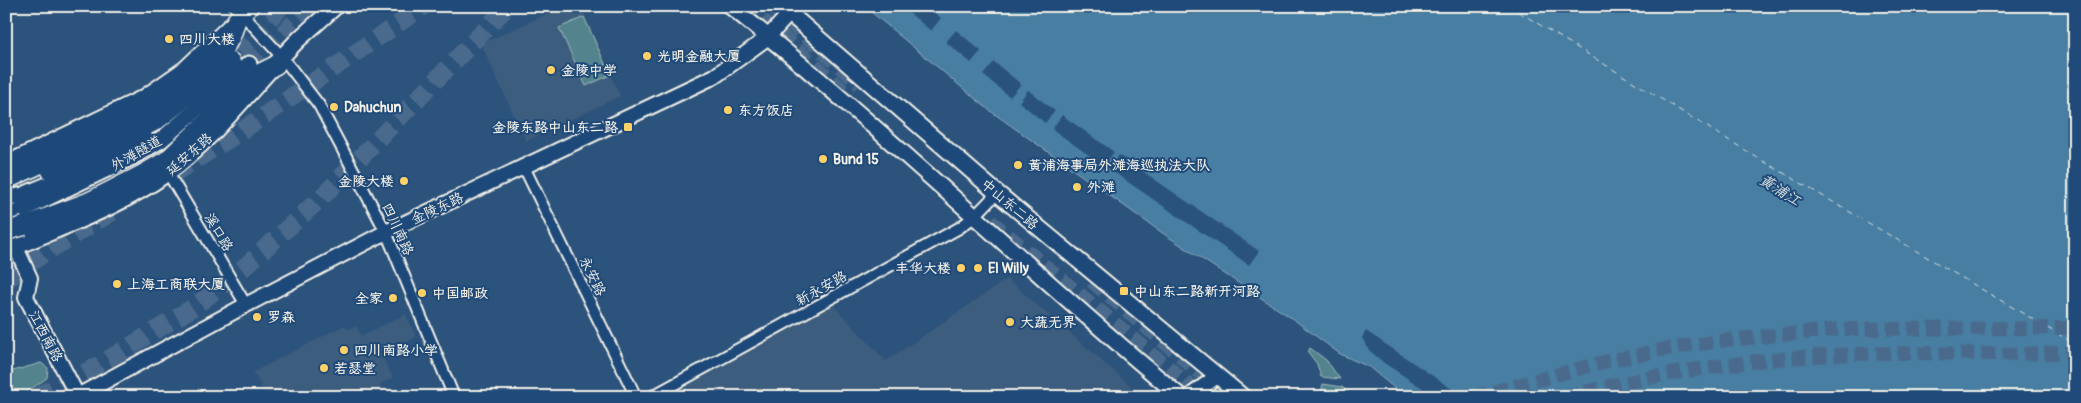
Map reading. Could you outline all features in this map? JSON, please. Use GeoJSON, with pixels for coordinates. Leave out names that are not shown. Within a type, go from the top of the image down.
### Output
{"type":"FeatureCollection","features":[{"type":"Feature","properties":{"kind":"highway"},"geometry":{"type":"LineString","coordinates":[[6,180],[154,114],[212,61],[229,41],[241,11]]}},
{"type":"Feature","properties":{"kind":"highway"},"geometry":{"type":"LineString","coordinates":[[6,231],[142,164],[166,161],[256,75],[280,61]]}},
{"type":"Feature","properties":{"kind":"highway"},"geometry":{"type":"LineString","coordinates":[[166,161],[205,113],[240,62]]}},
{"type":"Feature","properties":{"kind":"highway"},"geometry":{"type":"LineString","coordinates":[[6,189],[76,160],[240,62]]}},
{"type":"Feature","properties":{"kind":"main road"},"geometry":{"type":"LineString","coordinates":[[280,61],[299,40],[336,6]]}},
{"type":"Feature","properties":{"kind":"main road"},"geometry":{"type":"LineString","coordinates":[[730,6],[866,120],[974,217],[1181,397]]}},
{"type":"Feature","properties":{"kind":"main road","name":"中山东二路"},"geometry":{"type":"LineString","coordinates":[[786,10],[997,193],[1242,397]]}},
{"type":"Feature","properties":{"kind":"main road"},"geometry":{"type":"LineString","coordinates":[[6,164],[145,97],[185,69],[241,11]]}},
{"type":"Feature","properties":{"kind":"main road","name":"外滩隧道"},"geometry":{"type":"LineString","coordinates":[[6,199],[24,195],[76,173],[154,132],[240,62]]}},
{"type":"Feature","properties":{"kind":"main road","name":"外滩隧道"},"geometry":{"type":"LineString","coordinates":[[6,219],[132,157],[161,140],[240,62]]}},
{"type":"Feature","properties":{"kind":"main road","name":"延安东路"},"geometry":{"type":"LineString","coordinates":[[12,249],[89,217],[155,182],[166,161]]}},
{"type":"Feature","properties":{"kind":"street","name":"金陵东路"},"geometry":{"type":"LineString","coordinates":[[77,397],[246,305],[386,232],[715,76],[767,38],[786,10]]}},
{"type":"Feature","properties":{"kind":"street","name":"四川南路"},"geometry":{"type":"LineString","coordinates":[[241,11],[280,61],[319,105],[386,232],[454,397]]}},
{"type":"Feature","properties":{"kind":"street","name":"溪口路"},"geometry":{"type":"LineString","coordinates":[[166,161],[246,305]]}},
{"type":"Feature","properties":{"kind":"street","name":"永安路"},"geometry":{"type":"LineString","coordinates":[[524,167],[636,397]]}},
{"type":"Feature","properties":{"kind":"street","name":"新永安路"},"geometry":{"type":"LineString","coordinates":[[651,397],[959,228],[974,217],[997,193]]}},
{"type":"Feature","properties":{"kind":"street","name":"江西南路"},"geometry":{"type":"LineString","coordinates":[[15,226],[12,249],[30,278],[26,297],[77,397]]}},
{"type":"Feature","properties":{"kind":"street"},"geometry":{"type":"LineString","coordinates":[[1189,397],[1217,376]]}},
{"type":"Feature","properties":{"kind":"shaded area","name":"金陵中学"},"geometry":{"type":"Polygon","coordinates":[[[564,6],[581,6],[620,96],[526,141],[481,44],[564,6]]]}},
{"type":"Feature","properties":{"kind":"shaded area"},"geometry":{"type":"Polygon","coordinates":[[[1007,279],[1131,386],[1127,397],[658,397],[830,302],[886,361],[1007,279]]]}},
{"type":"Feature","properties":{"kind":"shaded area","name":"四川南路小学"},"geometry":{"type":"Polygon","coordinates":[[[406,314],[416,337],[382,356],[393,378],[380,384],[385,397],[267,397],[253,372],[345,325],[348,330],[356,326],[361,336],[406,314]]]}},
{"type":"Feature","properties":{"kind":"green space"},"geometry":{"type":"Polygon","coordinates":[[[584,17],[610,75],[586,86],[559,28],[584,17]]]}},
{"type":"Feature","properties":{"kind":"green space"},"geometry":{"type":"Polygon","coordinates":[[[1310,348],[1326,360],[1340,379],[1321,377],[1317,364],[1308,352],[1310,348]]]}},
{"type":"Feature","properties":{"kind":"green space"},"geometry":{"type":"Polygon","coordinates":[[[41,363],[48,368],[47,378],[19,397],[6,397],[6,373],[41,363]]]}},
{"type":"Feature","properties":{"kind":"green space"},"geometry":{"type":"Polygon","coordinates":[[[1323,384],[1342,387],[1354,397],[1320,397],[1323,384]]]}},
{"type":"Feature","properties":{"kind":"water","name":"黄浦江"},"geometry":{"type":"Polygon","coordinates":[[[864,6],[2075,6],[2075,397],[1405,397],[1369,367],[1340,354],[1293,319],[1161,232],[989,110],[864,6]]]}},
{"type":"Feature","properties":{"kind":"pier"},"geometry":{"type":"Polygon","coordinates":[[[901,6],[926,6],[941,18],[931,31],[901,6]]]}},
{"type":"Feature","properties":{"kind":"pier"},"geometry":{"type":"Polygon","coordinates":[[[956,30],[981,51],[971,63],[946,42],[956,30]]]}},
{"type":"Feature","properties":{"kind":"pier"},"geometry":{"type":"Polygon","coordinates":[[[994,62],[1021,84],[1010,97],[983,75],[994,62]]]}},
{"type":"Feature","properties":{"kind":"pier"},"geometry":{"type":"Polygon","coordinates":[[[1028,90],[1055,111],[1045,123],[1019,102],[1028,90]]]}},
{"type":"Feature","properties":{"kind":"pier"},"geometry":{"type":"Polygon","coordinates":[[[1062,115],[1114,152],[1104,166],[1052,129],[1062,115]]]}},
{"type":"Feature","properties":{"kind":"pier"},"geometry":{"type":"Polygon","coordinates":[[[1119,155],[1259,251],[1249,265],[1109,169],[1119,155]]]}},
{"type":"Feature","properties":{"kind":"pier"},"geometry":{"type":"Polygon","coordinates":[[[1366,331],[1464,397],[1436,397],[1384,363],[1369,350],[1362,338],[1366,331]]]}},
{"type":"Feature","properties":{"kind":"ferry route"},"geometry":{"type":"LineString","coordinates":[[1509,6],[1758,158],[2075,344]]}},
{"type":"Feature","properties":{"kind":"tunnel"},"geometry":{"type":"LineString","coordinates":[[239,53],[284,6]]}},
{"type":"Feature","properties":{"kind":"tunnel"},"geometry":{"type":"LineString","coordinates":[[249,64],[309,6]]}},
{"type":"Feature","properties":{"kind":"tunnel"},"geometry":{"type":"LineString","coordinates":[[173,174],[237,134],[424,6]]}},
{"type":"Feature","properties":{"kind":"tunnel"},"geometry":{"type":"LineString","coordinates":[[36,397],[96,367],[192,308],[231,279],[321,198],[508,6]]}},
{"type":"Feature","properties":{"kind":"tunnel"},"geometry":{"type":"LineString","coordinates":[[744,6],[784,38],[849,96]]}},
{"type":"Feature","properties":{"kind":"tunnel"},"geometry":{"type":"LineString","coordinates":[[771,6],[860,84]]}},
{"type":"Feature","properties":{"kind":"tunnel"},"geometry":{"type":"LineString","coordinates":[[6,280],[46,252],[117,209]]}},
{"type":"Feature","properties":{"kind":"tunnel"},"geometry":{"type":"LineString","coordinates":[[990,221],[1204,397]]}},
{"type":"Feature","properties":{"kind":"tunnel"},"geometry":{"type":"LineString","coordinates":[[1092,281],[1229,397]]}},
{"type":"Feature","properties":{"kind":"tunnel"},"geometry":{"type":"LineString","coordinates":[[1474,397],[1604,362],[1666,349],[1726,340],[1843,329],[2075,328]]}},
{"type":"Feature","properties":{"kind":"tunnel"},"geometry":{"type":"LineString","coordinates":[[1565,397],[1631,381],[1697,369],[1798,357],[1893,353],[2014,354],[2075,352]]}},
{"type":"Feature","properties":{"kind":"place","name":"四川大楼"},"geometry":{"type":"Point","coordinates":[169,39]}},
{"type":"Feature","properties":{"kind":"place","name":"光明金融大厦"},"geometry":{"type":"Point","coordinates":[647,56]}},
{"type":"Feature","properties":{"kind":"place","name":"金陵中学"},"geometry":{"type":"Point","coordinates":[551,70]}},
{"type":"Feature","properties":{"kind":"place","name":"Dahuchun"},"geometry":{"type":"Point","coordinates":[334,107]}},
{"type":"Feature","properties":{"kind":"place","name":"东方饭店"},"geometry":{"type":"Point","coordinates":[728,110]}},
{"type":"Feature","properties":{"kind":"place","name":"金陵东路中山东二路"},"geometry":{"type":"Point","coordinates":[628,127]}},
{"type":"Feature","properties":{"kind":"place","name":"Bund 15"},"geometry":{"type":"Point","coordinates":[823,159]}},
{"type":"Feature","properties":{"kind":"place","name":"黄浦海事局外滩海巡执法大队"},"geometry":{"type":"Point","coordinates":[1018,165]}},
{"type":"Feature","properties":{"kind":"place","name":"金陵大楼"},"geometry":{"type":"Point","coordinates":[404,181]}},
{"type":"Feature","properties":{"kind":"place","name":"外滩"},"geometry":{"type":"Point","coordinates":[1077,187]}},
{"type":"Feature","properties":{"kind":"place","name":"丰华大楼"},"geometry":{"type":"Point","coordinates":[961,268]}},
{"type":"Feature","properties":{"kind":"place","name":"El Willy"},"geometry":{"type":"Point","coordinates":[978,268]}},
{"type":"Feature","properties":{"kind":"place","name":"上海工商联大厦"},"geometry":{"type":"Point","coordinates":[117,284]}},
{"type":"Feature","properties":{"kind":"place","name":"中山东二路新开河路"},"geometry":{"type":"Point","coordinates":[1124,291]}},
{"type":"Feature","properties":{"kind":"place","name":"中国邮政"},"geometry":{"type":"Point","coordinates":[422,293]}},
{"type":"Feature","properties":{"kind":"place","name":"全家"},"geometry":{"type":"Point","coordinates":[393,298]}},
{"type":"Feature","properties":{"kind":"place","name":"罗森"},"geometry":{"type":"Point","coordinates":[257,317]}},
{"type":"Feature","properties":{"kind":"place","name":"大蔬无界"},"geometry":{"type":"Point","coordinates":[1010,322]}},
{"type":"Feature","properties":{"kind":"place","name":"四川南路小学"},"geometry":{"type":"Point","coordinates":[344,350]}},
{"type":"Feature","properties":{"kind":"place","name":"若瑟堂"},"geometry":{"type":"Point","coordinates":[324,368]}}]}
